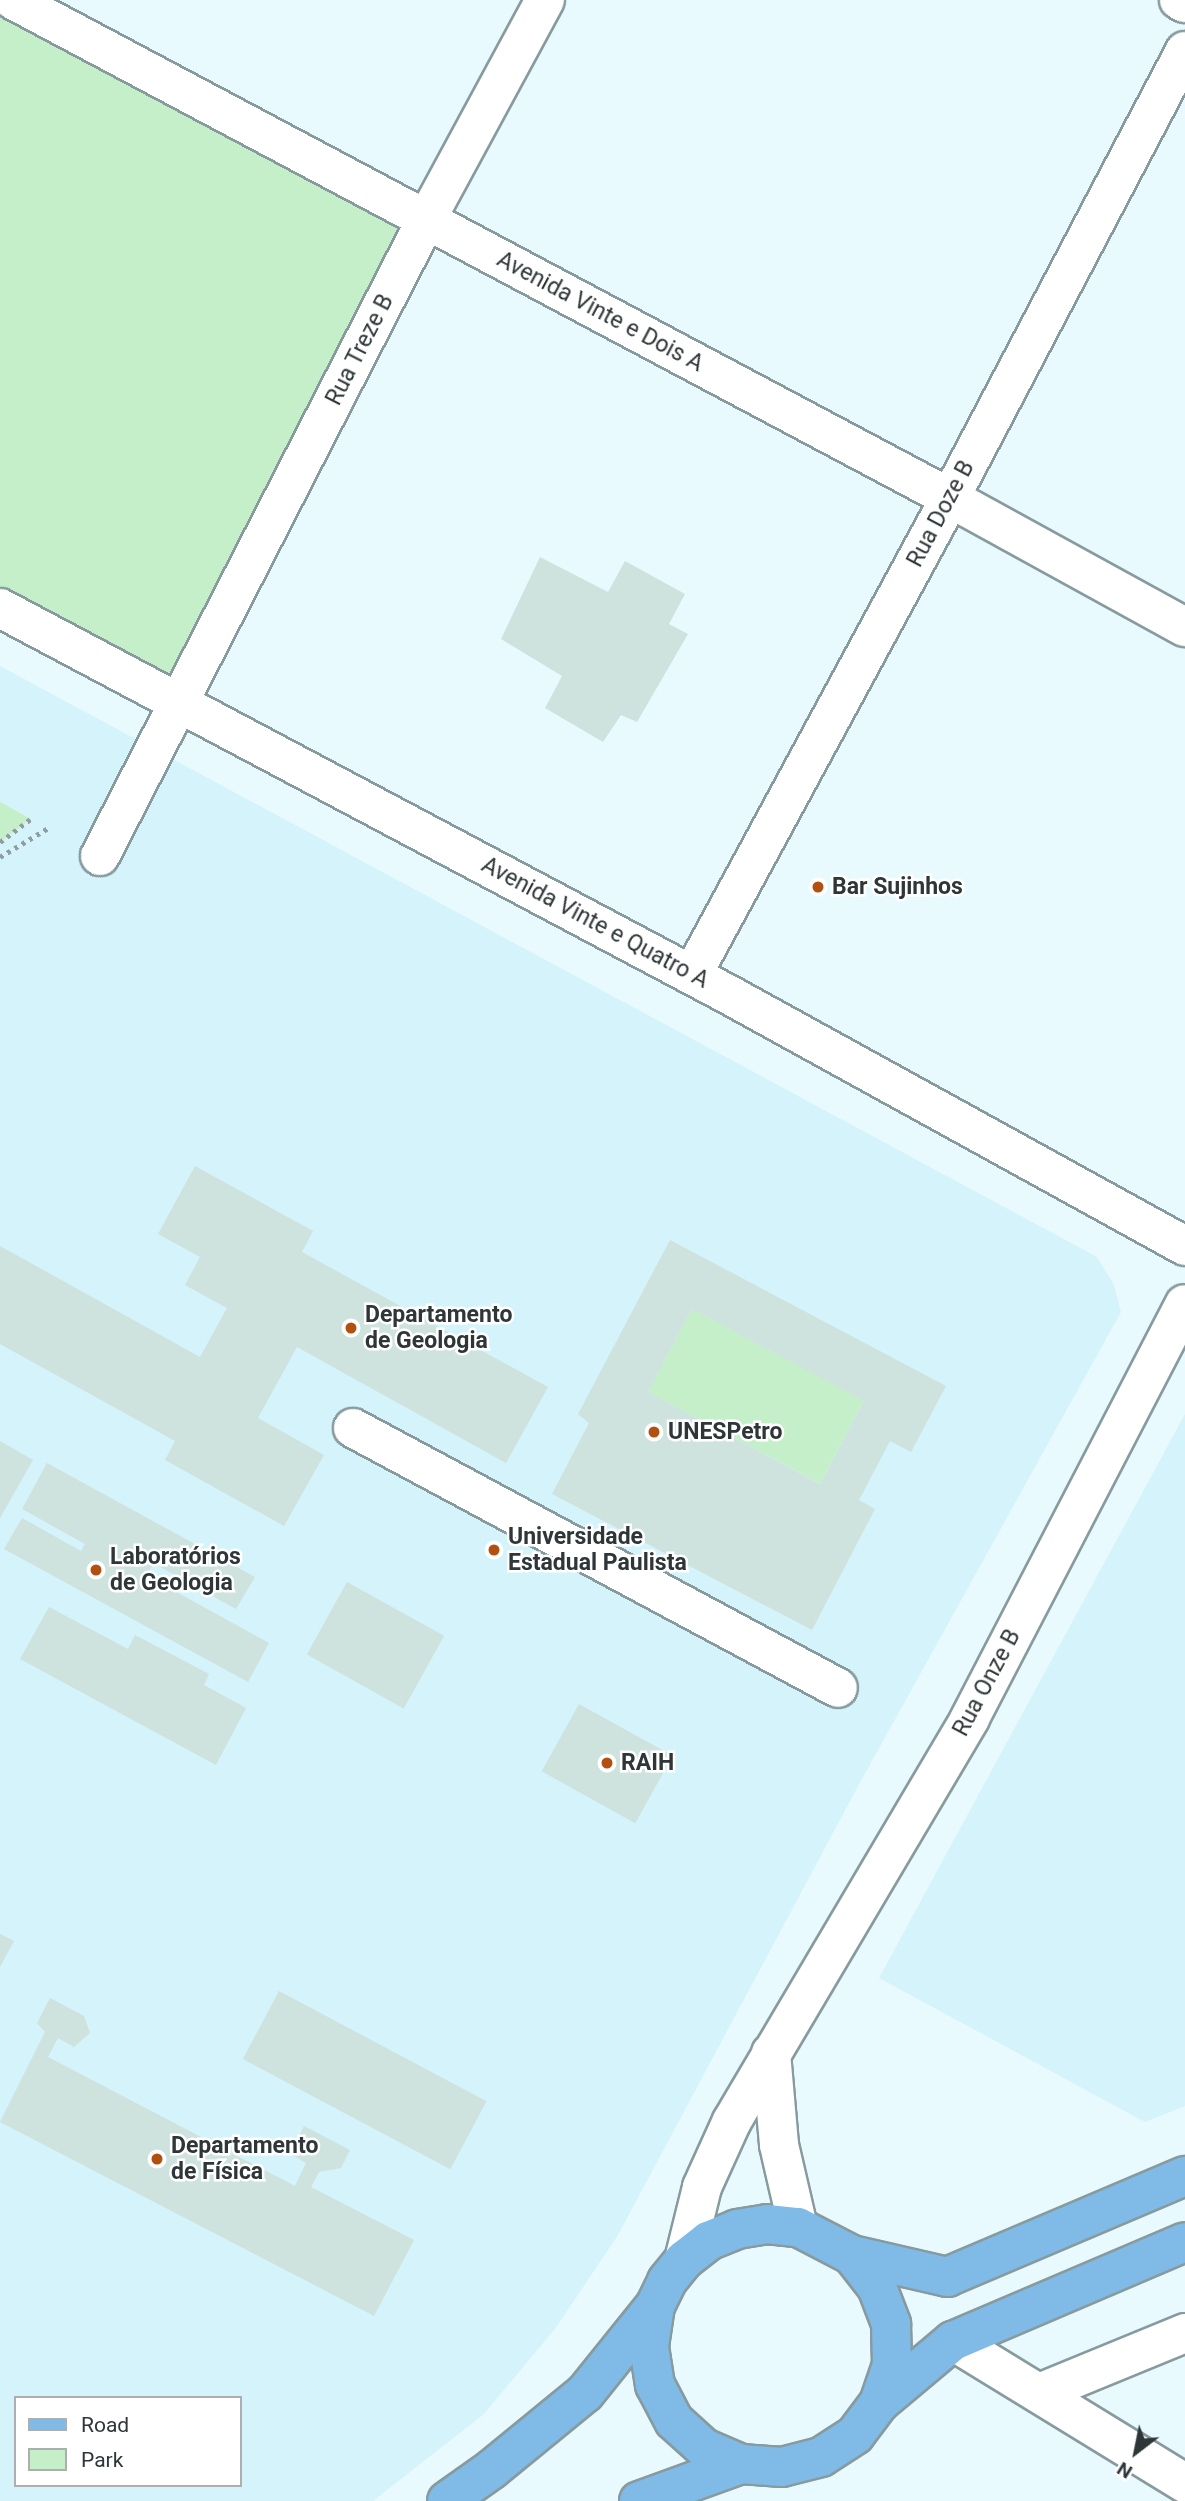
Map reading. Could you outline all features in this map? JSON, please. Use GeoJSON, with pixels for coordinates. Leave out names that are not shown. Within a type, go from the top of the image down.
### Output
{"type":"FeatureCollection","features":[{"type":"Feature","properties":{"kind":"main road"},"geometry":{"type":"LineString","coordinates":[[447,2501],[492,2469],[585,2393],[655,2306],[667,2281],[684,2260],[708,2241],[737,2229],[767,2224],[798,2227],[852,2255],[947,2277],[1185,2176]]}},
{"type":"Feature","properties":{"kind":"main road"},"geometry":{"type":"LineString","coordinates":[[655,2306],[649,2346],[655,2385],[674,2421],[704,2448],[741,2464],[782,2467],[821,2457],[855,2435],[879,2403],[953,2341],[1185,2242]]}},
{"type":"Feature","properties":{"kind":"main road"},"geometry":{"type":"LineString","coordinates":[[852,2255],[877,2287],[891,2325],[892,2365],[879,2403]]}},
{"type":"Feature","properties":{"kind":"main road"},"geometry":{"type":"LineString","coordinates":[[639,2501],[741,2464]]}},
{"type":"Feature","properties":{"kind":"street","name":"Avenida Vinte e Dois A"},"geometry":{"type":"LineString","coordinates":[[13,0],[950,498],[1185,627]]}},
{"type":"Feature","properties":{"kind":"street","name":"Rua Treze B"},"geometry":{"type":"LineString","coordinates":[[100,856],[426,220],[545,0]]}},
{"type":"Feature","properties":{"kind":"street"},"geometry":{"type":"LineString","coordinates":[[1179,0],[1185,3]]}},
{"type":"Feature","properties":{"kind":"street","name":"Rua Doze B"},"geometry":{"type":"LineString","coordinates":[[692,975],[950,498],[1185,51]]}},
{"type":"Feature","properties":{"kind":"street","name":"Avenida Vinte e Quatro A"},"geometry":{"type":"LineString","coordinates":[[0,608],[692,975],[1185,1246]]}},
{"type":"Feature","properties":{"kind":"street","name":"Rua Onze B"},"geometry":{"type":"LineString","coordinates":[[684,2260],[702,2187],[732,2121],[970,1718],[1185,1304]]}},
{"type":"Feature","properties":{"kind":"street"},"geometry":{"type":"LineString","coordinates":[[353,1429],[838,1688]]}},
{"type":"Feature","properties":{"kind":"street"},"geometry":{"type":"LineString","coordinates":[[771,2053],[779,2145],[798,2227]]}},
{"type":"Feature","properties":{"kind":"street"},"geometry":{"type":"LineString","coordinates":[[1039,2393],[1185,2333]]}},
{"type":"Feature","properties":{"kind":"street"},"geometry":{"type":"LineString","coordinates":[[953,2341],[1185,2483]]}},
{"type":"Feature","properties":{"kind":"path"},"geometry":{"type":"LineString","coordinates":[[0,842],[31,819]]}},
{"type":"Feature","properties":{"kind":"path"},"geometry":{"type":"LineString","coordinates":[[0,857],[48,828]]}},
{"type":"Feature","properties":{"kind":"shaded area","name":"Universidade Estadual Paulista"},"geometry":{"type":"Polygon","coordinates":[[[0,666],[1097,1257],[1114,1285],[1121,1312],[857,1788],[618,2235],[555,2329],[484,2414],[373,2501],[0,2501],[0,666]]]}},
{"type":"Feature","properties":{"kind":"shaded area"},"geometry":{"type":"Polygon","coordinates":[[[1185,1414],[1185,2106],[1145,2122],[879,1978],[1185,1414]]]}},
{"type":"Feature","properties":{"kind":"green space"},"geometry":{"type":"Polygon","coordinates":[[[0,0],[426,220],[180,703],[0,608],[0,0]]]}},
{"type":"Feature","properties":{"kind":"green space"},"geometry":{"type":"Polygon","coordinates":[[[0,802],[31,819],[0,842],[0,802]]]}},
{"type":"Feature","properties":{"kind":"green space"},"geometry":{"type":"Polygon","coordinates":[[[692,1309],[864,1401],[820,1484],[648,1392],[692,1309]]]}},
{"type":"Feature","properties":{"kind":"building"},"geometry":{"type":"Polygon","coordinates":[[[540,557],[608,592],[625,561],[685,594],[669,624],[688,634],[637,722],[621,715],[603,742],[545,708],[562,676],[501,639],[540,557]]]}},
{"type":"Feature","properties":{"kind":"building"},"geometry":{"type":"Polygon","coordinates":[[[195,1166],[313,1231],[302,1252],[548,1387],[506,1463],[297,1347],[258,1418],[324,1455],[284,1526],[165,1460],[175,1441],[0,1344],[0,1246],[200,1357],[227,1308],[185,1285],[200,1257],[158,1234],[195,1166]]]}},
{"type":"Feature","properties":{"kind":"building","name":"UNESPetro"},"geometry":{"type":"Polygon","coordinates":[[[670,1240],[946,1386],[911,1452],[890,1441],[859,1500],[875,1509],[812,1630],[552,1494],[589,1423],[578,1414],[670,1240]],[[692,1309],[648,1392],[820,1484],[864,1401],[692,1309]]]}},
{"type":"Feature","properties":{"kind":"building"},"geometry":{"type":"Polygon","coordinates":[[[0,1441],[33,1460],[0,1518],[0,1441]]]}},
{"type":"Feature","properties":{"kind":"building","name":"Laboratórios de Geologia"},"geometry":{"type":"Polygon","coordinates":[[[47,1463],[255,1577],[236,1609],[153,1563],[147,1576],[269,1643],[248,1682],[4,1549],[22,1518],[81,1551],[85,1544],[22,1509],[47,1463]]]}},
{"type":"Feature","properties":{"kind":"building"},"geometry":{"type":"Polygon","coordinates":[[[347,1582],[444,1636],[404,1708],[307,1655],[347,1582]]]}},
{"type":"Feature","properties":{"kind":"building"},"geometry":{"type":"Polygon","coordinates":[[[49,1607],[128,1649],[135,1635],[209,1674],[204,1685],[246,1708],[216,1765],[20,1659],[49,1607]]]}},
{"type":"Feature","properties":{"kind":"building","name":"RAIH"},"geometry":{"type":"Polygon","coordinates":[[[579,1704],[673,1756],[635,1823],[542,1771],[579,1704]]]}},
{"type":"Feature","properties":{"kind":"building"},"geometry":{"type":"Polygon","coordinates":[[[0,1934],[14,1941],[0,1967],[0,1934]]]}},
{"type":"Feature","properties":{"kind":"building"},"geometry":{"type":"Polygon","coordinates":[[[279,1991],[486,2101],[450,2169],[243,2059],[279,1991]]]}},
{"type":"Feature","properties":{"kind":"building","name":"Departamento de Física"},"geometry":{"type":"Polygon","coordinates":[[[50,1998],[84,2016],[90,2033],[74,2047],[58,2038],[48,2057],[295,2186],[306,2163],[290,2154],[304,2126],[350,2150],[341,2168],[319,2172],[311,2187],[414,2240],[374,2316],[0,2122],[45,2032],[37,2023],[50,1998]]]}},
{"type":"Feature","properties":{"kind":"place","name":"Bar Sujinhos"},"geometry":{"type":"Point","coordinates":[818,887]}},
{"type":"Feature","properties":{"kind":"place","name":"Departamento de Geologia"},"geometry":{"type":"Point","coordinates":[351,1328]}},
{"type":"Feature","properties":{"kind":"place","name":"UNESPetro"},"geometry":{"type":"Point","coordinates":[654,1432]}},
{"type":"Feature","properties":{"kind":"place","name":"Universidade Estadual Paulista"},"geometry":{"type":"Point","coordinates":[494,1550]}},
{"type":"Feature","properties":{"kind":"place","name":"Laboratórios de Geologia"},"geometry":{"type":"Point","coordinates":[96,1570]}},
{"type":"Feature","properties":{"kind":"place","name":"RAIH"},"geometry":{"type":"Point","coordinates":[607,1763]}},
{"type":"Feature","properties":{"kind":"place","name":"Departamento de Física"},"geometry":{"type":"Point","coordinates":[157,2159]}}]}
